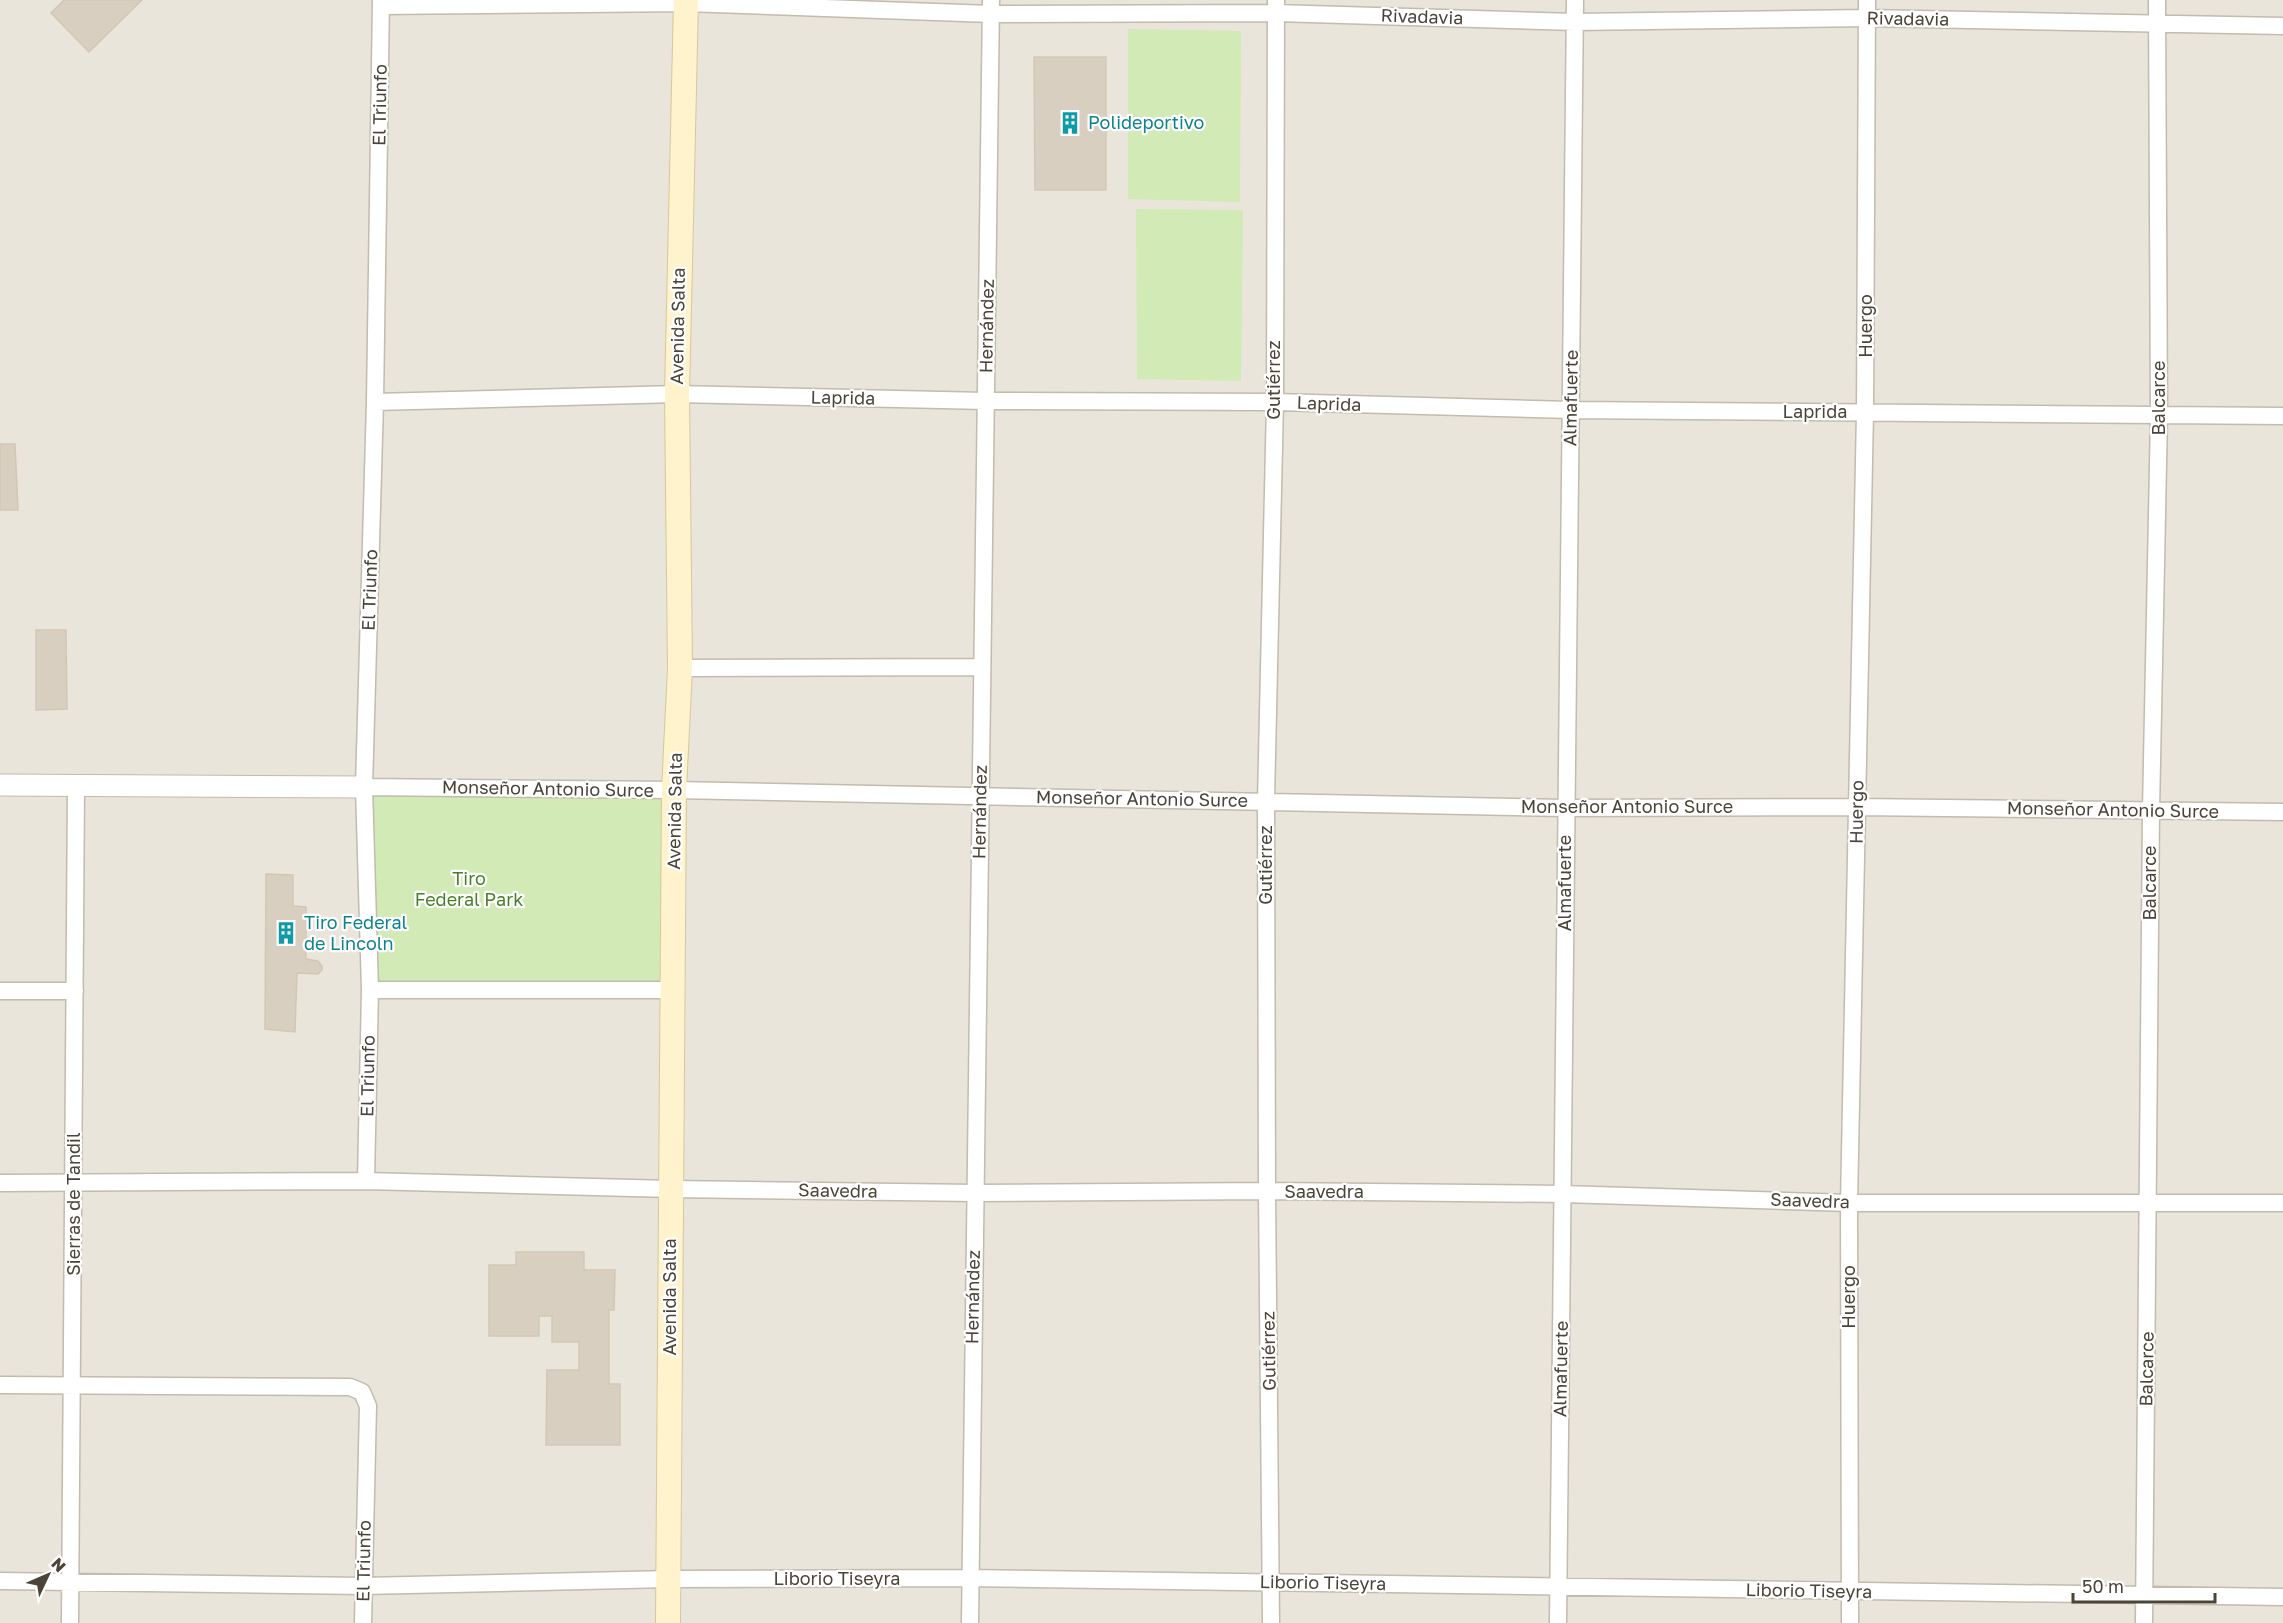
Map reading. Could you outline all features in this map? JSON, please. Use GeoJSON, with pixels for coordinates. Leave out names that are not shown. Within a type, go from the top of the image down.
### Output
{"type":"FeatureCollection","features":[{"type":"Feature","properties":{"kind":"main road","name":"Avenida Salta"},"geometry":{"type":"LineString","coordinates":[[668,1623],[674,790],[680,668],[677,394],[686,2]]}},
{"type":"Feature","properties":{"kind":"street","name":"Almafuerte"},"geometry":{"type":"LineString","coordinates":[[1558,1623],[1575,0]]}},
{"type":"Feature","properties":{"kind":"street","name":"Huergo"},"geometry":{"type":"LineString","coordinates":[[1850,1623],[1849,1203],[1866,412],[1867,0]]}},
{"type":"Feature","properties":{"kind":"street","name":"Balcarce"},"geometry":{"type":"LineString","coordinates":[[2144,1623],[2151,811],[2159,415],[2157,0]]}},
{"type":"Feature","properties":{"kind":"street","name":"Rivadavia"},"geometry":{"type":"LineString","coordinates":[[381,3],[686,2],[991,7],[1276,7],[1575,22],[1867,18],[2283,26]]}},
{"type":"Feature","properties":{"kind":"street","name":"El Triunfo"},"geometry":{"type":"LineString","coordinates":[[366,1181],[370,990],[364,787],[375,402],[381,3]]}},
{"type":"Feature","properties":{"kind":"street","name":"Hernández"},"geometry":{"type":"LineString","coordinates":[[970,1623],[991,7]]}},
{"type":"Feature","properties":{"kind":"street","name":"Gutiérrez"},"geometry":{"type":"LineString","coordinates":[[1271,1623],[1266,801],[1275,402],[1276,7]]}},
{"type":"Feature","properties":{"kind":"street","name":"Laprida"},"geometry":{"type":"LineString","coordinates":[[375,402],[677,394],[986,401],[1275,402],[1571,410],[2283,416]]}},
{"type":"Feature","properties":{"kind":"street"},"geometry":{"type":"LineString","coordinates":[[680,668],[982,667]]}},
{"type":"Feature","properties":{"kind":"street","name":"Monseñor Antonio Surce"},"geometry":{"type":"LineString","coordinates":[[0,785],[674,790],[1566,808],[1857,807],[2283,812]]}},
{"type":"Feature","properties":{"kind":"street","name":"Sierras de Tandil"},"geometry":{"type":"LineString","coordinates":[[70,1623],[76,785]]}},
{"type":"Feature","properties":{"kind":"street"},"geometry":{"type":"LineString","coordinates":[[370,990],[673,990]]}},
{"type":"Feature","properties":{"kind":"street"},"geometry":{"type":"LineString","coordinates":[[0,991],[75,992]]}},
{"type":"Feature","properties":{"kind":"street","name":"Saavedra"},"geometry":{"type":"LineString","coordinates":[[0,1183],[366,1181],[671,1189],[975,1193],[1267,1191],[1563,1194],[1849,1203],[2283,1203]]}},
{"type":"Feature","properties":{"kind":"street"},"geometry":{"type":"LineString","coordinates":[[0,1385],[72,1386]]}},
{"type":"Feature","properties":{"kind":"street","name":"El Triunfo"},"geometry":{"type":"LineString","coordinates":[[72,1386],[350,1387],[362,1392],[368,1406],[363,1623]]}},
{"type":"Feature","properties":{"kind":"street","name":"Liborio Tiseyra"},"geometry":{"type":"LineString","coordinates":[[0,1581],[363,1586],[669,1579],[969,1578],[2144,1597],[2283,1597]]}},
{"type":"Feature","properties":{"kind":"shaded area"},"geometry":{"type":"Polygon","coordinates":[[[0,0],[2283,0],[2283,1623],[0,1623],[0,0]]]}},
{"type":"Feature","properties":{"kind":"green space"},"geometry":{"type":"Polygon","coordinates":[[[1128,29],[1241,31],[1240,202],[1128,199],[1128,29]]]}},
{"type":"Feature","properties":{"kind":"green space"},"geometry":{"type":"Polygon","coordinates":[[[1136,209],[1243,210],[1241,381],[1137,379],[1136,209]]]}},
{"type":"Feature","properties":{"kind":"green space","name":"Tiro Federal Park"},"geometry":{"type":"Polygon","coordinates":[[[364,787],[674,790],[673,990],[370,990],[364,787]]]}},
{"type":"Feature","properties":{"kind":"building"},"geometry":{"type":"Polygon","coordinates":[[[64,0],[142,0],[89,52],[51,13],[64,0]]]}},
{"type":"Feature","properties":{"kind":"building","name":"Polideportivo"},"geometry":{"type":"Polygon","coordinates":[[[1034,57],[1106,57],[1106,190],[1035,190],[1034,57]]]}},
{"type":"Feature","properties":{"kind":"building"},"geometry":{"type":"Polygon","coordinates":[[[0,444],[15,444],[18,510],[0,510],[0,444]]]}},
{"type":"Feature","properties":{"kind":"building"},"geometry":{"type":"Polygon","coordinates":[[[36,630],[66,630],[67,709],[36,710],[36,630]]]}},
{"type":"Feature","properties":{"kind":"building","name":"Tiro Federal de Lincoln"},"geometry":{"type":"Polygon","coordinates":[[[266,874],[293,875],[293,906],[306,907],[306,959],[318,961],[322,966],[318,974],[297,973],[295,1032],[265,1029],[266,874]]]}},
{"type":"Feature","properties":{"kind":"building"},"geometry":{"type":"Polygon","coordinates":[[[516,1252],[584,1252],[584,1270],[615,1270],[614,1310],[609,1310],[609,1384],[620,1384],[620,1445],[546,1445],[547,1370],[579,1370],[579,1342],[552,1342],[552,1316],[539,1316],[539,1336],[489,1336],[489,1265],[516,1265],[516,1252]]]}},
{"type":"Feature","properties":{"kind":"place","name":"Polideportivo"},"geometry":{"type":"Point","coordinates":[1070,123]}},
{"type":"Feature","properties":{"kind":"place","name":"Tiro Federal de Lincoln"},"geometry":{"type":"Point","coordinates":[286,933]}}]}
